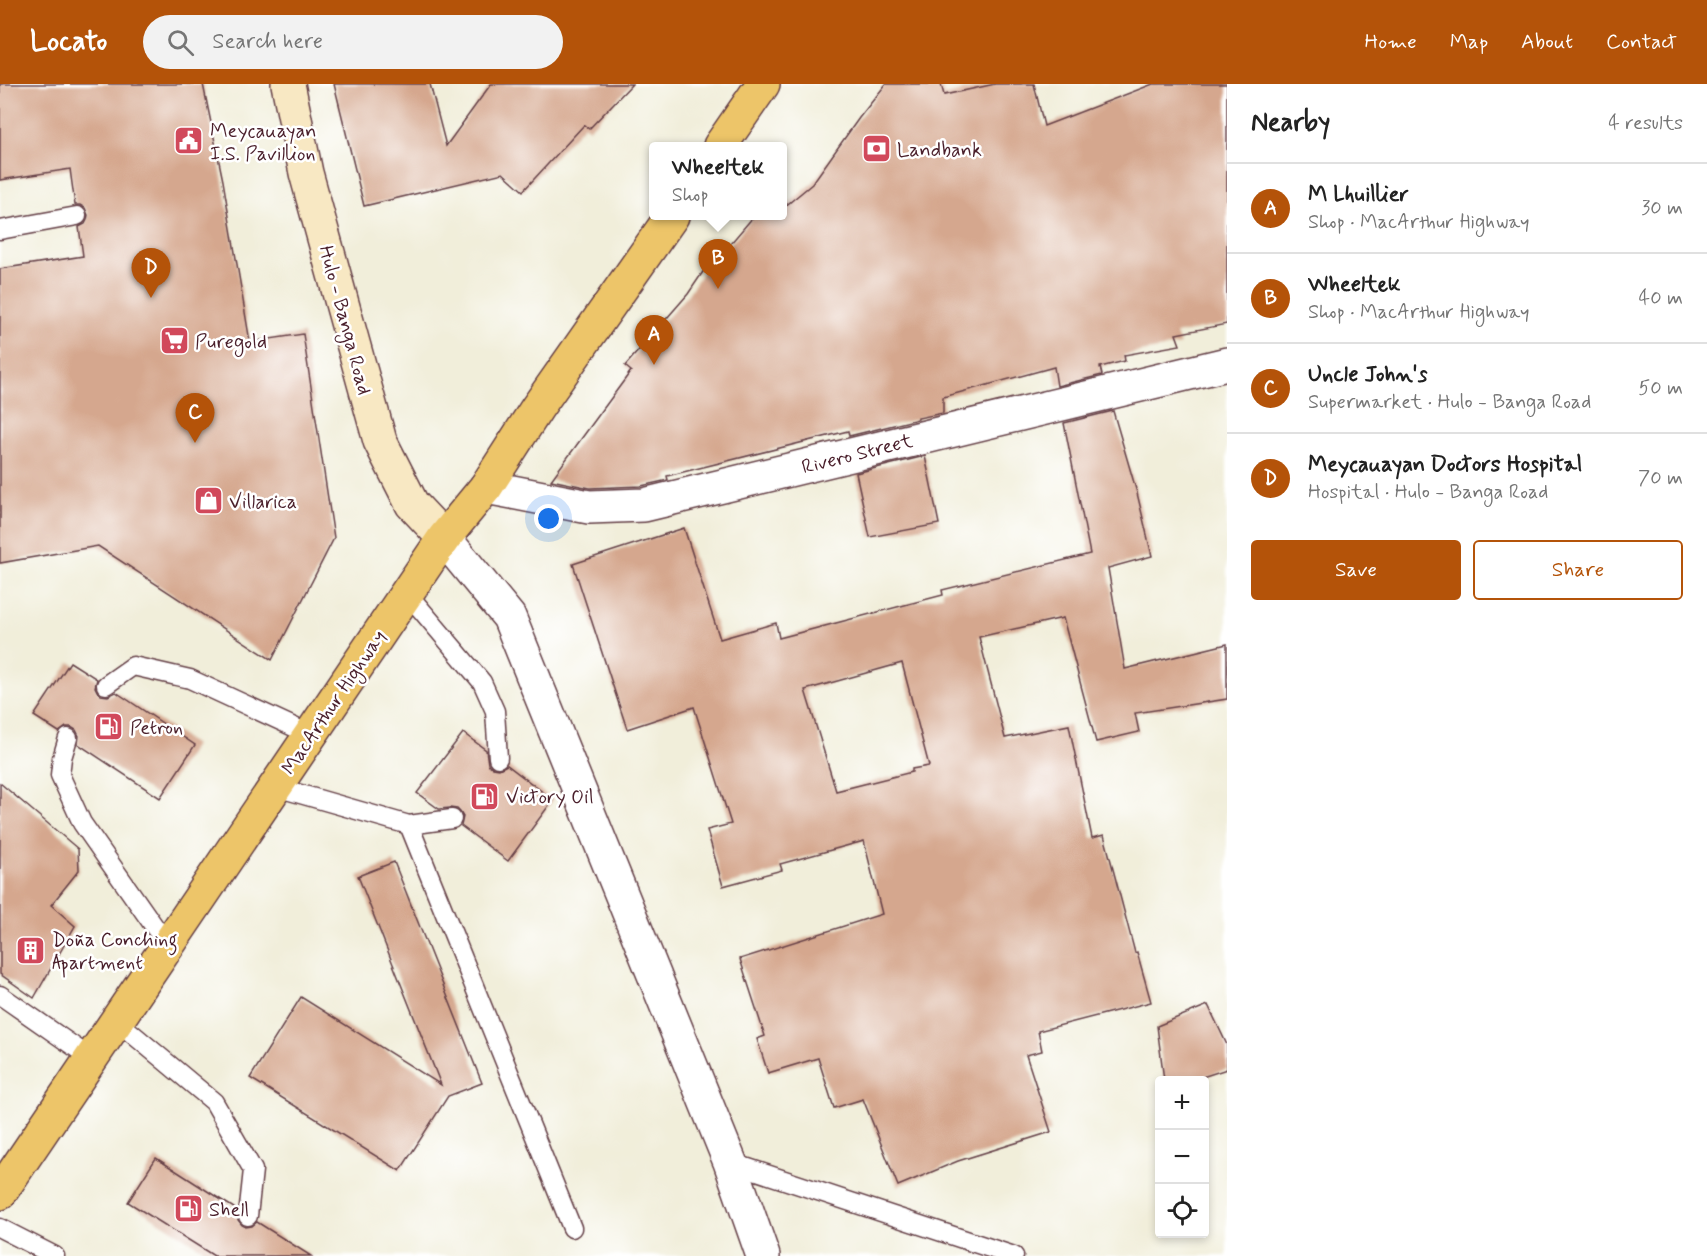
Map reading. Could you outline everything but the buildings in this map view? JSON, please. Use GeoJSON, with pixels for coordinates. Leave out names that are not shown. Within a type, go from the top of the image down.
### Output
{"type":"FeatureCollection","features":[{"type":"Feature","properties":{"kind":"highway"},"geometry":{"type":"LineString","coordinates":[[723,142],[763,84]]}},
{"type":"Feature","properties":{"kind":"highway","name":"MacArthur Highway"},"geometry":{"type":"LineString","coordinates":[[2,1187],[92,1059],[444,538],[486,487],[537,408],[669,220]]}},
{"type":"Feature","properties":{"kind":"main road","name":"Hulo - Banga Road"},"geometry":{"type":"LineString","coordinates":[[288,84],[306,173],[380,441],[412,504],[444,538]]}},
{"type":"Feature","properties":{"kind":"street","name":"Rivero Street"},"geometry":{"type":"LineString","coordinates":[[486,487],[589,507],[644,505],[1227,364]]}},
{"type":"Feature","properties":{"kind":"street"},"geometry":{"type":"LineString","coordinates":[[444,538],[509,617],[730,1162],[763,1256]]}},
{"type":"Feature","properties":{"kind":"lane"},"geometry":{"type":"LineString","coordinates":[[0,230],[77,216]]}},
{"type":"Feature","properties":{"kind":"lane"},"geometry":{"type":"LineString","coordinates":[[407,593],[482,682],[495,711],[498,758]]}},
{"type":"Feature","properties":{"kind":"lane"},"geometry":{"type":"LineString","coordinates":[[106,685],[133,666],[190,679],[311,735]]}},
{"type":"Feature","properties":{"kind":"lane"},"geometry":{"type":"LineString","coordinates":[[68,738],[60,775],[82,823],[168,946]]}},
{"type":"Feature","properties":{"kind":"lane"},"geometry":{"type":"LineString","coordinates":[[276,787],[409,825],[452,819]]}},
{"type":"Feature","properties":{"kind":"lane"},"geometry":{"type":"LineString","coordinates":[[409,825],[572,1228]]}},
{"type":"Feature","properties":{"kind":"lane"},"geometry":{"type":"LineString","coordinates":[[0,995],[92,1059]]}},
{"type":"Feature","properties":{"kind":"lane"},"geometry":{"type":"LineString","coordinates":[[117,1022],[214,1102],[253,1170],[248,1216]]}},
{"type":"Feature","properties":{"kind":"lane"},"geometry":{"type":"LineString","coordinates":[[730,1162],[1014,1256]]}},
{"type":"Feature","properties":{"kind":"lane"},"geometry":{"type":"LineString","coordinates":[[0,1228],[55,1256]]}},
{"type":"Feature","properties":{"kind":"place","name":"Meycauayan I.S. Pavillion"},"geometry":{"type":"Point","coordinates":[189,141]}},
{"type":"Feature","properties":{"kind":"place","name":"Landbank"},"geometry":{"type":"Point","coordinates":[876,149]}},
{"type":"Feature","properties":{"kind":"place","name":"Wheeltek"},"geometry":{"type":"Point","coordinates":[718,289]}},
{"type":"Feature","properties":{"kind":"place","name":"Meycauayan Doctors Hospital"},"geometry":{"type":"Point","coordinates":[151,298]}},
{"type":"Feature","properties":{"kind":"place","name":"Puregold"},"geometry":{"type":"Point","coordinates":[174,341]}},
{"type":"Feature","properties":{"kind":"place","name":"M Lhuillier"},"geometry":{"type":"Point","coordinates":[654,365]}},
{"type":"Feature","properties":{"kind":"place","name":"Uncle John's"},"geometry":{"type":"Point","coordinates":[195,443]}},
{"type":"Feature","properties":{"kind":"place","name":"Villarica"},"geometry":{"type":"Point","coordinates":[208,501]}},
{"type":"Feature","properties":{"kind":"place","name":"Petron"},"geometry":{"type":"Point","coordinates":[109,727]}},
{"type":"Feature","properties":{"kind":"place","name":"Victory Oil"},"geometry":{"type":"Point","coordinates":[485,796]}},
{"type":"Feature","properties":{"kind":"place","name":"Doña Conching Apartment"},"geometry":{"type":"Point","coordinates":[31,950]}},
{"type":"Feature","properties":{"kind":"place","name":"Shell"},"geometry":{"type":"Point","coordinates":[188,1209]}}]}
